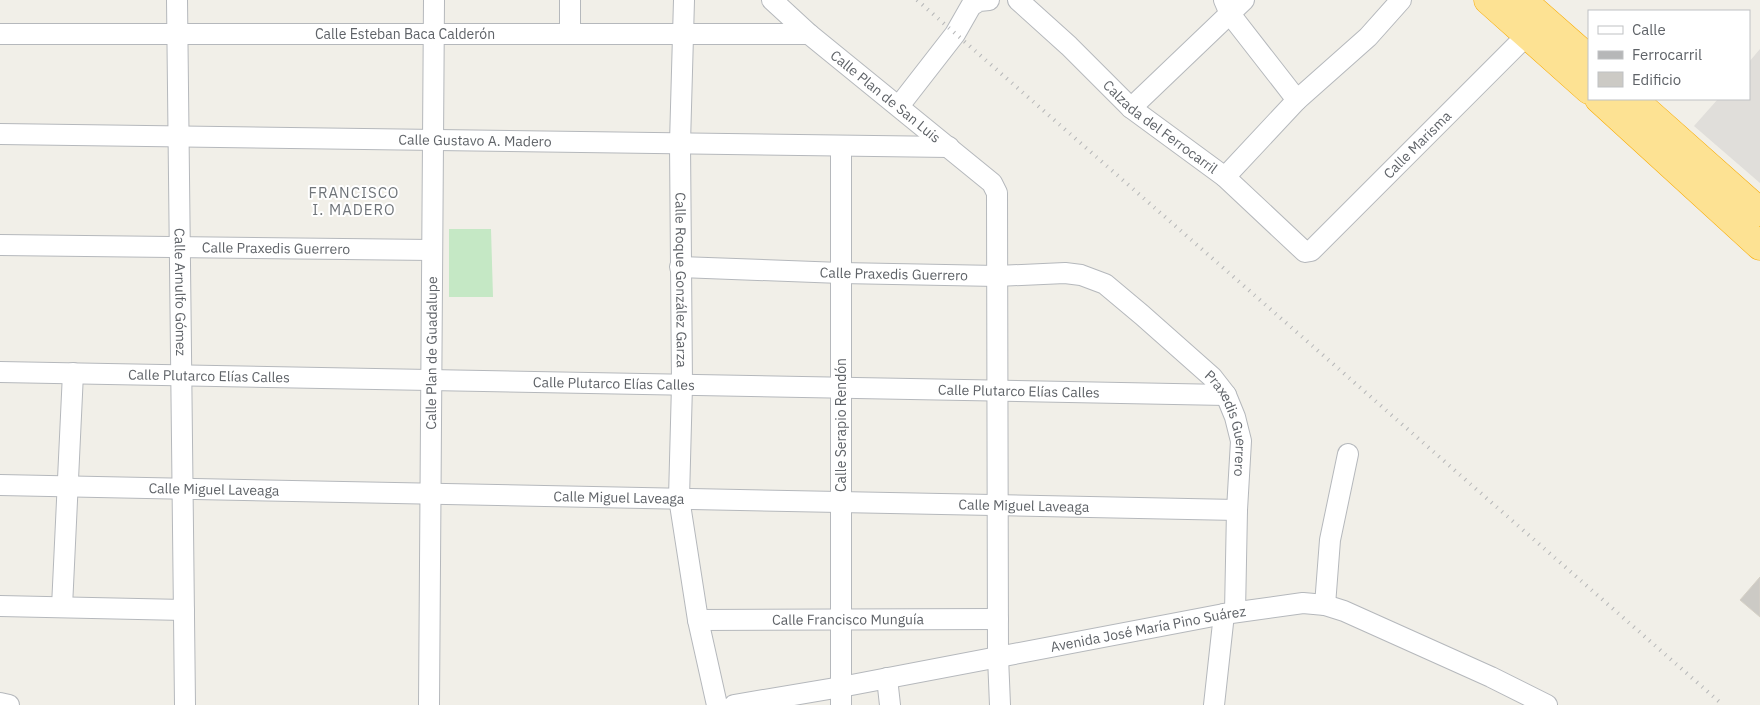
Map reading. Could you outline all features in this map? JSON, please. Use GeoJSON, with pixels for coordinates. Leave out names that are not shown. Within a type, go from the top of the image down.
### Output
{"type":"FeatureCollection","features":[{"type":"Feature","properties":{"kind":"highway"},"geometry":{"type":"LineString","coordinates":[[1488,0],[1588,89]]}},
{"type":"Feature","properties":{"kind":"highway"},"geometry":{"type":"LineString","coordinates":[[1522,0],[1588,58]]}},
{"type":"Feature","properties":{"kind":"highway"},"geometry":{"type":"LineString","coordinates":[[1600,100],[1760,246]]}},
{"type":"Feature","properties":{"kind":"highway"},"geometry":{"type":"LineString","coordinates":[[1634,100],[1760,212]]}},
{"type":"Feature","properties":{"kind":"street","name":"Calle Arnulfo Gómez"},"geometry":{"type":"LineString","coordinates":[[177,0],[185,705]]}},
{"type":"Feature","properties":{"kind":"street","name":"Calle Plan de Guadalupe"},"geometry":{"type":"LineString","coordinates":[[429,705],[434,0]]}},
{"type":"Feature","properties":{"kind":"street"},"geometry":{"type":"LineString","coordinates":[[570,0],[570,34]]}},
{"type":"Feature","properties":{"kind":"street","name":"Calle Roque González Garza"},"geometry":{"type":"LineString","coordinates":[[684,0],[680,144],[682,385],[679,498],[698,620],[717,705]]}},
{"type":"Feature","properties":{"kind":"street","name":"Calle Plan de San Luis"},"geometry":{"type":"LineString","coordinates":[[772,0],[809,34],[992,183],[997,193],[997,276]]}},
{"type":"Feature","properties":{"kind":"street"},"geometry":{"type":"LineString","coordinates":[[898,106],[955,34],[971,6],[979,1],[989,0]]}},
{"type":"Feature","properties":{"kind":"street","name":"Calzada del Ferrocarril"},"geometry":{"type":"LineString","coordinates":[[1018,0],[1069,46],[1132,108],[1225,177],[1305,252]]}},
{"type":"Feature","properties":{"kind":"street"},"geometry":{"type":"LineString","coordinates":[[1132,108],[1227,7],[1244,0]]}},
{"type":"Feature","properties":{"kind":"street"},"geometry":{"type":"LineString","coordinates":[[1225,177],[1297,100],[1368,37],[1400,0]]}},
{"type":"Feature","properties":{"kind":"street"},"geometry":{"type":"LineString","coordinates":[[1227,7],[1297,100]]}},
{"type":"Feature","properties":{"kind":"street","name":"Calle Esteban Baca Calderón"},"geometry":{"type":"LineString","coordinates":[[0,34],[809,34]]}},
{"type":"Feature","properties":{"kind":"street","name":"Calle Marisma"},"geometry":{"type":"LineString","coordinates":[[1305,252],[1314,248],[1527,35]]}},
{"type":"Feature","properties":{"kind":"street","name":"Calle Gustavo A. Madero"},"geometry":{"type":"LineString","coordinates":[[0,134],[949,147]]}},
{"type":"Feature","properties":{"kind":"street","name":"Calle Serapio Rendón"},"geometry":{"type":"LineString","coordinates":[[840,696],[841,146]]}},
{"type":"Feature","properties":{"kind":"street","name":"Calle Praxedis Guerrero"},"geometry":{"type":"LineString","coordinates":[[0,245],[432,250]]}},
{"type":"Feature","properties":{"kind":"street","name":"Calle Praxedis Guerrero"},"geometry":{"type":"LineString","coordinates":[[680,267],[997,276],[1065,273],[1081,275],[1105,284]]}},
{"type":"Feature","properties":{"kind":"street"},"geometry":{"type":"LineString","coordinates":[[997,276],[998,657],[1000,705]]}},
{"type":"Feature","properties":{"kind":"street","name":"Praxedis Guerrero"},"geometry":{"type":"LineString","coordinates":[[1105,284],[1212,377],[1226,395],[1236,417],[1241,441],[1237,510],[1235,613],[1214,705]]}},
{"type":"Feature","properties":{"kind":"street","name":"Calle Plutarco Elías Calles"},"geometry":{"type":"LineString","coordinates":[[0,372],[1226,395]]}},
{"type":"Feature","properties":{"kind":"street"},"geometry":{"type":"LineString","coordinates":[[62,607],[73,373]]}},
{"type":"Feature","properties":{"kind":"street"},"geometry":{"type":"LineString","coordinates":[[1325,605],[1330,540],[1348,454]]}},
{"type":"Feature","properties":{"kind":"street","name":"Calle Miguel Laveaga"},"geometry":{"type":"LineString","coordinates":[[0,485],[1237,510]]}},
{"type":"Feature","properties":{"kind":"street","name":"Avenida José María Pino Suárez"},"geometry":{"type":"LineString","coordinates":[[734,705],[840,696],[887,678],[1235,613],[1303,604],[1325,605],[1344,611],[1547,705]]}},
{"type":"Feature","properties":{"kind":"street"},"geometry":{"type":"LineString","coordinates":[[0,606],[184,610]]}},
{"type":"Feature","properties":{"kind":"street","name":"Calle Francisco Munguía"},"geometry":{"type":"LineString","coordinates":[[698,620],[998,619]]}},
{"type":"Feature","properties":{"kind":"street"},"geometry":{"type":"LineString","coordinates":[[887,678],[890,705]]}},
{"type":"Feature","properties":{"kind":"street"},"geometry":{"type":"LineString","coordinates":[[0,703],[9,705]]}},
{"type":"Feature","properties":{"kind":"shaded area"},"geometry":{"type":"Polygon","coordinates":[[[1760,49],[1760,183],[1694,126],[1717,100],[1750,100],[1750,61],[1760,49]]]}},
{"type":"Feature","properties":{"kind":"green space"},"geometry":{"type":"Polygon","coordinates":[[[449,229],[491,229],[493,297],[449,297],[449,229]]]}},
{"type":"Feature","properties":{"kind":"building"},"geometry":{"type":"Polygon","coordinates":[[[1760,577],[1760,617],[1740,600],[1760,577]]]}},
{"type":"Feature","properties":{"kind":"railway"},"geometry":{"type":"LineString","coordinates":[[917,0],[1723,705]]}},
{"type":"Feature","properties":{"kind":"district","name":"FRANCISCO I. MADERO"},"geometry":{"type":"Point","coordinates":[354,202]}}]}
